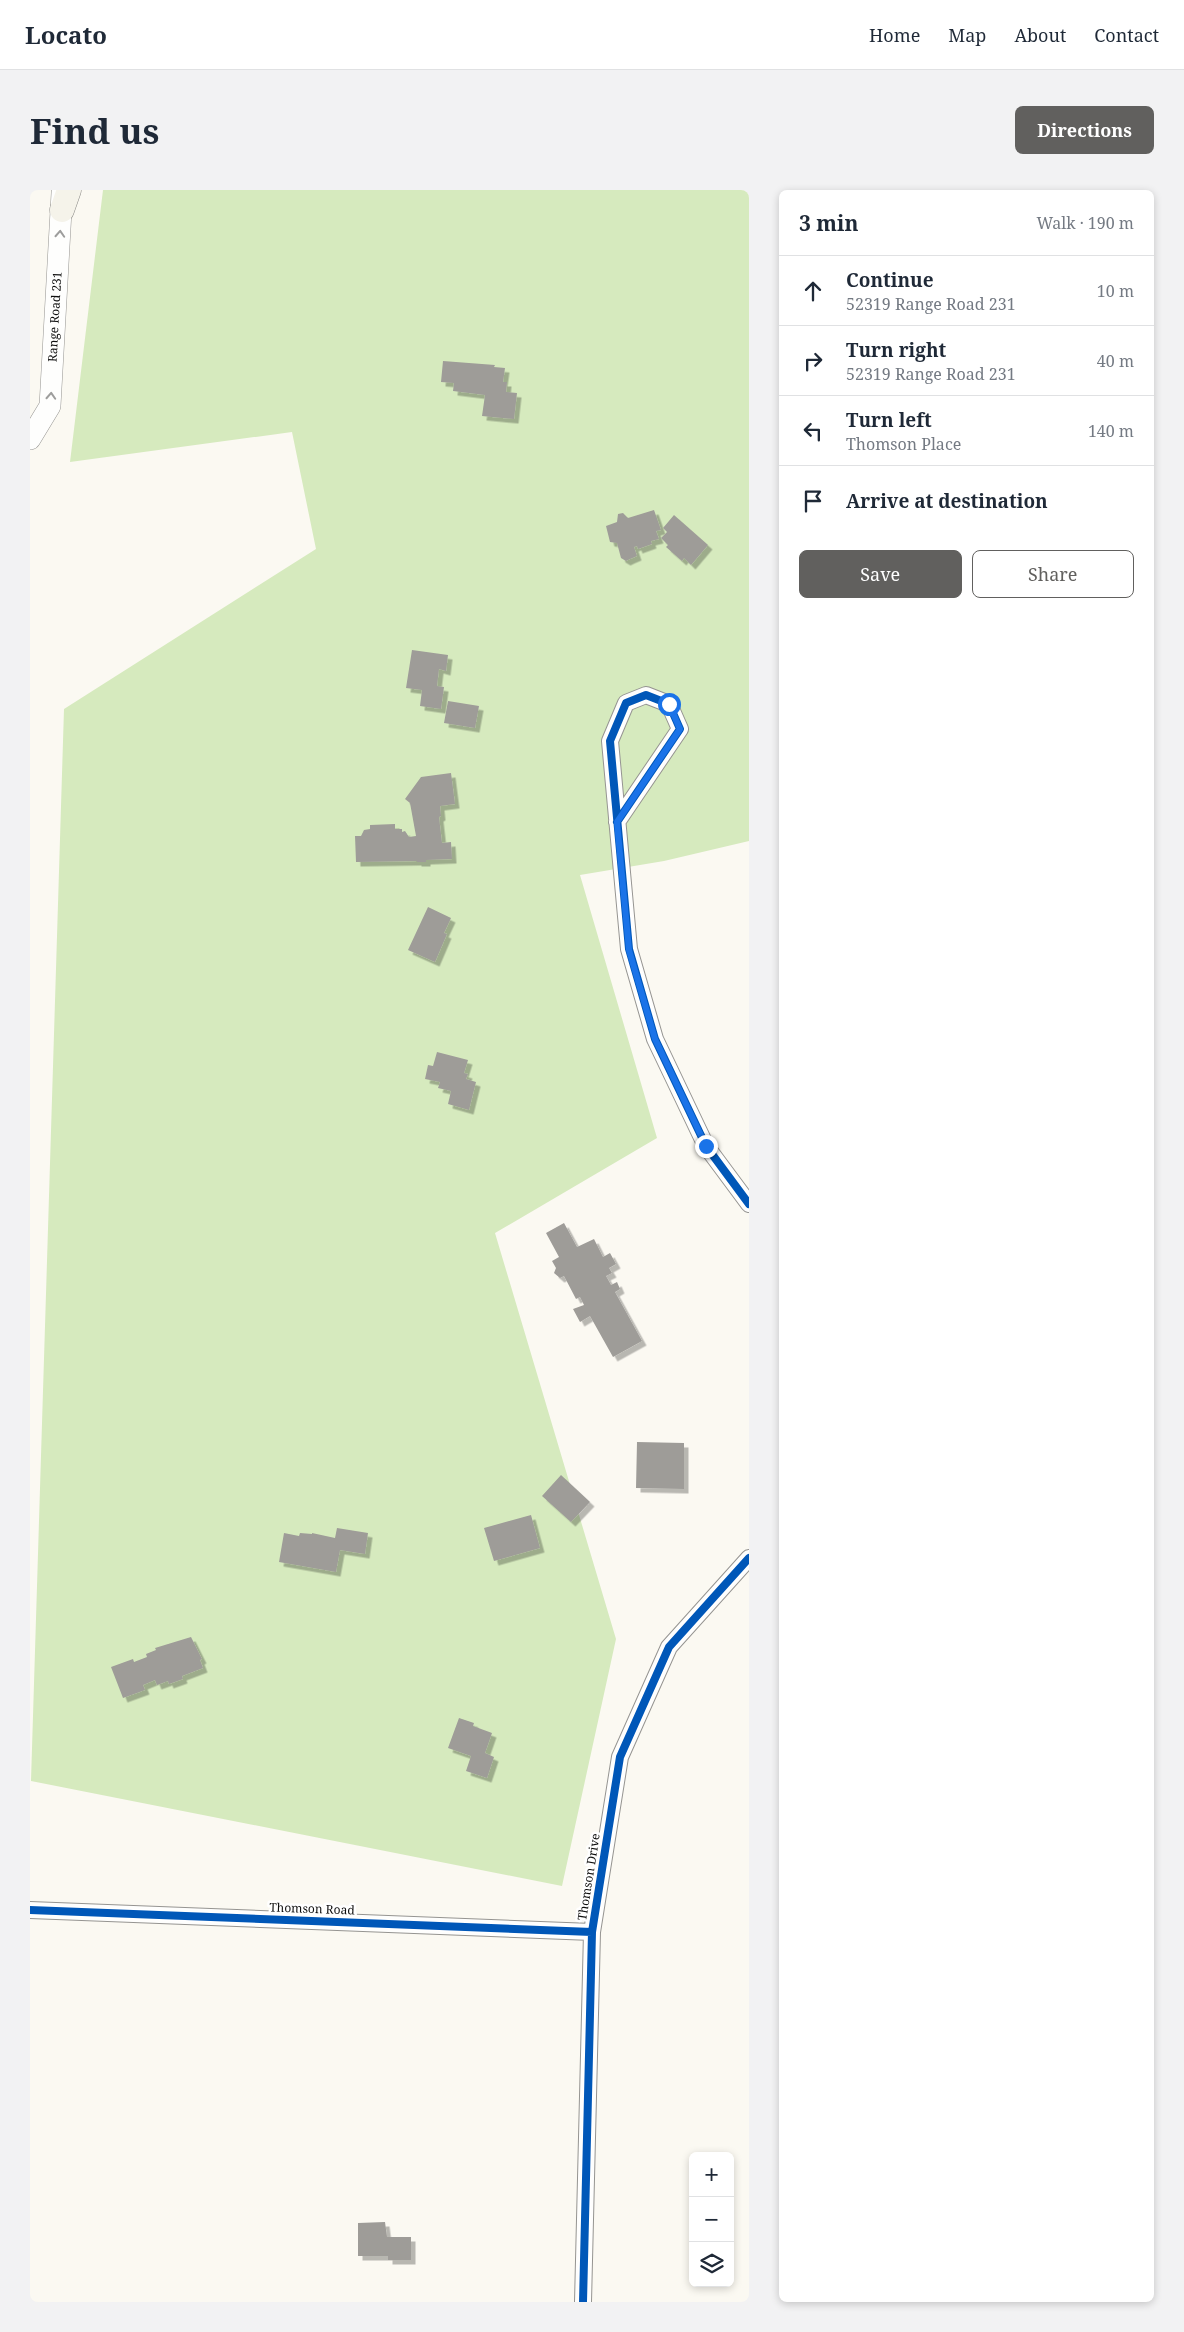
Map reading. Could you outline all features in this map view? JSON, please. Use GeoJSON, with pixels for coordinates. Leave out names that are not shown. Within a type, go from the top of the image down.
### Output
{"type":"FeatureCollection","features":[{"type":"Feature","properties":{"kind":"street","name":"Range Road 231"},"geometry":{"type":"LineString","coordinates":[[30,439],[50,406],[64,196]]}},
{"type":"Feature","properties":{"kind":"street"},"geometry":{"type":"LineString","coordinates":[[617,822],[680,729],[669,704],[646,695],[626,703],[610,741],[617,822],[629,950],[655,1039],[706,1146],[749,1204]]}},
{"type":"Feature","properties":{"kind":"street","name":"Thomson Drive"},"geometry":{"type":"LineString","coordinates":[[583,2302],[592,1932],[620,1757],[669,1648],[749,1558]]}},
{"type":"Feature","properties":{"kind":"street","name":"Thomson Road"},"geometry":{"type":"LineString","coordinates":[[30,1910],[592,1932]]}},
{"type":"Feature","properties":{"kind":"green space"},"geometry":{"type":"Polygon","coordinates":[[[103,190],[749,190],[749,841],[664,861],[580,875],[657,1138],[495,1233],[616,1639],[562,1886],[31,1781],[64,709],[316,549],[292,432],[70,462],[103,190]]]}},
{"type":"Feature","properties":{"kind":"building"},"geometry":{"type":"Polygon","coordinates":[[[443,361],[495,365],[494,367],[505,368],[503,382],[507,382],[506,392],[517,393],[514,419],[482,416],[485,395],[453,391],[454,383],[441,382],[443,361]]]}},
{"type":"Feature","properties":{"kind":"building"},"geometry":{"type":"Polygon","coordinates":[[[654,510],[661,530],[656,531],[659,539],[651,541],[652,544],[638,549],[637,546],[634,547],[637,556],[626,561],[621,558],[617,543],[610,542],[606,526],[617,522],[618,514],[623,513],[628,518],[654,510]]]}},
{"type":"Feature","properties":{"kind":"building"},"geometry":{"type":"Polygon","coordinates":[[[674,515],[708,545],[691,565],[684,558],[682,561],[666,547],[668,545],[661,538],[667,532],[663,528],[674,515]]]}},
{"type":"Feature","properties":{"kind":"building"},"geometry":{"type":"Polygon","coordinates":[[[412,650],[448,655],[446,671],[439,669],[437,686],[444,687],[441,709],[420,706],[422,690],[406,688],[412,650]]]}},
{"type":"Feature","properties":{"kind":"building"},"geometry":{"type":"Polygon","coordinates":[[[448,701],[479,706],[475,728],[444,723],[448,701]]]}},
{"type":"Feature","properties":{"kind":"building"},"geometry":{"type":"Polygon","coordinates":[[[451,773],[455,804],[440,806],[441,816],[439,817],[442,843],[451,842],[452,859],[426,860],[426,862],[356,862],[355,836],[361,836],[364,830],[370,829],[370,825],[395,824],[395,829],[402,829],[402,832],[405,831],[409,837],[416,836],[410,803],[405,799],[421,777],[451,773]]]}},
{"type":"Feature","properties":{"kind":"building"},"geometry":{"type":"Polygon","coordinates":[[[428,907],[451,918],[444,933],[447,934],[435,962],[408,950],[428,907]]]}},
{"type":"Feature","properties":{"kind":"building"},"geometry":{"type":"Polygon","coordinates":[[[437,1052],[468,1060],[464,1073],[468,1074],[466,1079],[476,1082],[469,1110],[448,1104],[451,1091],[438,1088],[440,1082],[425,1079],[428,1065],[433,1066],[437,1052]]]}},
{"type":"Feature","properties":{"kind":"building"},"geometry":{"type":"Polygon","coordinates":[[[564,1223],[577,1247],[594,1239],[603,1257],[610,1253],[616,1264],[609,1268],[612,1273],[606,1276],[611,1285],[617,1282],[620,1289],[615,1292],[642,1341],[613,1357],[590,1316],[580,1322],[573,1309],[584,1305],[580,1297],[576,1299],[564,1276],[560,1278],[554,1273],[556,1268],[552,1261],[559,1257],[546,1233],[564,1223]]]}},
{"type":"Feature","properties":{"kind":"building"},"geometry":{"type":"Polygon","coordinates":[[[637,1442],[684,1443],[684,1489],[636,1488],[637,1442]]]}},
{"type":"Feature","properties":{"kind":"building"},"geometry":{"type":"Polygon","coordinates":[[[561,1475],[590,1502],[571,1522],[542,1496],[561,1475]]]}},
{"type":"Feature","properties":{"kind":"building"},"geometry":{"type":"Polygon","coordinates":[[[531,1515],[540,1548],[494,1561],[484,1528],[531,1515]]]}},
{"type":"Feature","properties":{"kind":"building"},"geometry":{"type":"Polygon","coordinates":[[[337,1528],[368,1533],[365,1554],[340,1550],[336,1572],[279,1562],[284,1533],[299,1536],[300,1533],[312,1533],[335,1538],[337,1528]]]}},
{"type":"Feature","properties":{"kind":"building"},"geometry":{"type":"Polygon","coordinates":[[[191,1637],[202,1659],[200,1660],[203,1668],[182,1676],[183,1679],[169,1684],[168,1681],[157,1685],[155,1680],[143,1685],[145,1690],[123,1698],[111,1667],[133,1659],[134,1662],[147,1657],[146,1654],[156,1650],[155,1648],[191,1637]]]}},
{"type":"Feature","properties":{"kind":"building"},"geometry":{"type":"Polygon","coordinates":[[[459,1718],[474,1723],[473,1726],[492,1733],[485,1753],[494,1757],[487,1778],[466,1771],[471,1756],[448,1748],[459,1718]]]}},
{"type":"Feature","properties":{"kind":"building"},"geometry":{"type":"Polygon","coordinates":[[[385,2222],[387,2237],[411,2237],[411,2260],[388,2260],[388,2256],[358,2256],[358,2223],[385,2222]]]}},
{"type":"Feature","properties":{"kind":"cycle path"},"geometry":{"type":"LineString","coordinates":[[617,822],[680,729],[669,704],[646,695],[626,703],[610,741],[629,949],[655,1039],[706,1146],[749,1204]]}},
{"type":"Feature","properties":{"kind":"cycle path"},"geometry":{"type":"LineString","coordinates":[[583,2302],[592,1932],[620,1757],[669,1647],[749,1558]]}},
{"type":"Feature","properties":{"kind":"cycle path"},"geometry":{"type":"LineString","coordinates":[[30,1910],[592,1932]]}},
{"type":"Feature","properties":{"kind":"route"},"geometry":{"type":"LineString","coordinates":[[669,704],[680,729],[617,822],[629,950],[655,1039],[706,1146]]}}]}
